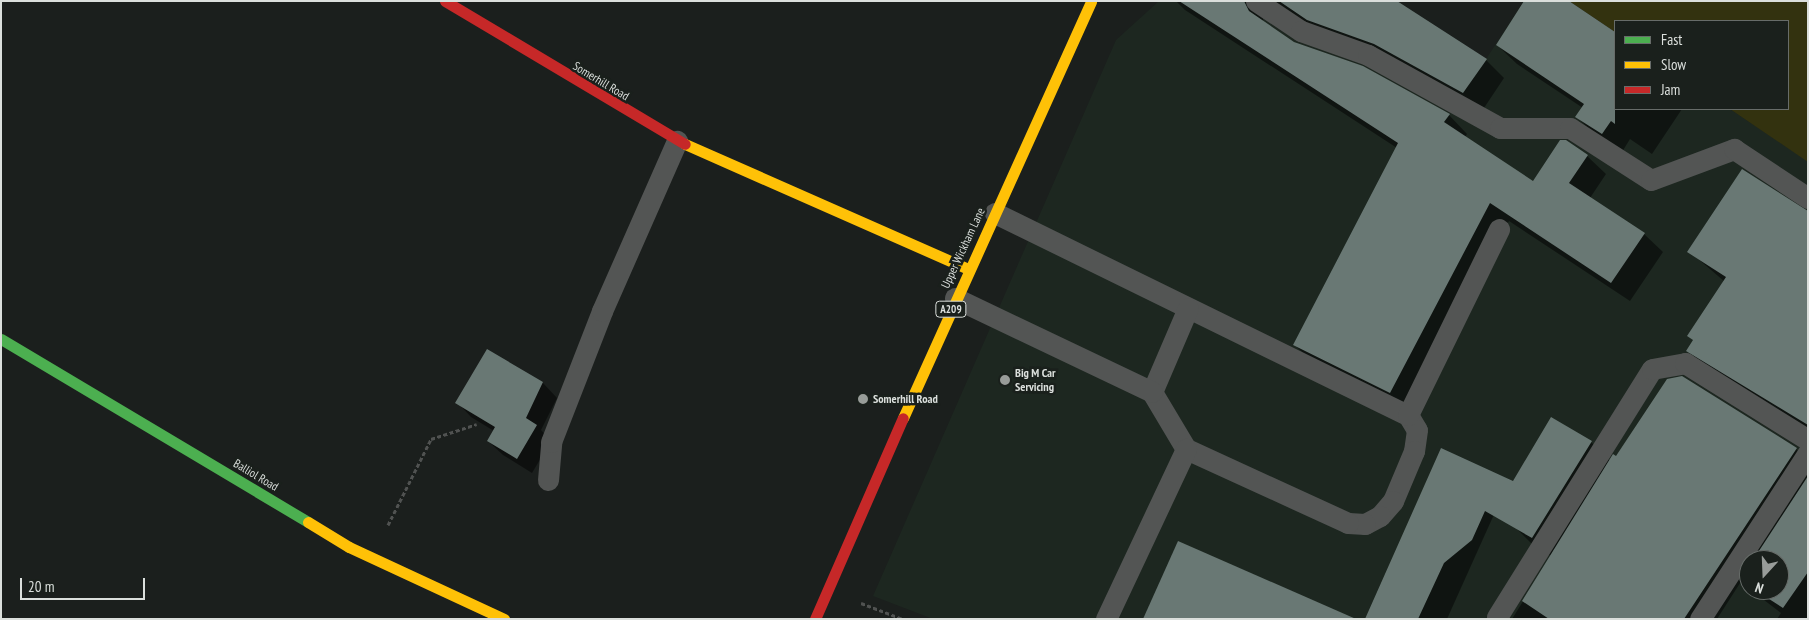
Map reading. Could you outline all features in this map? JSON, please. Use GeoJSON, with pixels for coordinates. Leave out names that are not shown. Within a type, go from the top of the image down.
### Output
{"type":"FeatureCollection","features":[{"type":"Feature","properties":{"kind":"street","name":"Somerhill Road"},"geometry":{"type":"LineString","coordinates":[[445,1],[677,141],[968,269]]}},
{"type":"Feature","properties":{"kind":"street","name":"Upper Wickham Lane"},"geometry":{"type":"LineString","coordinates":[[816,619],[955,298],[1091,1]]}},
{"type":"Feature","properties":{"kind":"street","name":"Balliol Road"},"geometry":{"type":"LineString","coordinates":[[1,339],[340,542],[497,617]]}},
{"type":"Feature","properties":{"kind":"lane"},"geometry":{"type":"LineString","coordinates":[[1256,1],[1301,31],[1368,55],[1500,128],[1570,128],[1651,180],[1734,150],[1808,198]]}},
{"type":"Feature","properties":{"kind":"lane"},"geometry":{"type":"LineString","coordinates":[[548,480],[550,442],[602,311],[677,141]]}},
{"type":"Feature","properties":{"kind":"lane"},"geometry":{"type":"LineString","coordinates":[[955,298],[1152,392],[1186,449],[1348,523],[1365,524],[1380,516],[1393,501],[1414,451],[1417,430],[1408,415],[995,213]]}},
{"type":"Feature","properties":{"kind":"lane"},"geometry":{"type":"LineString","coordinates":[[1408,415],[1499,229]]}},
{"type":"Feature","properties":{"kind":"lane"},"geometry":{"type":"LineString","coordinates":[[1152,392],[1188,308]]}},
{"type":"Feature","properties":{"kind":"lane"},"geometry":{"type":"LineString","coordinates":[[1497,617],[1652,369],[1685,363],[1808,440]]}},
{"type":"Feature","properties":{"kind":"lane"},"geometry":{"type":"LineString","coordinates":[[1106,619],[1186,449]]}},
{"type":"Feature","properties":{"kind":"lane"},"geometry":{"type":"LineString","coordinates":[[1700,619],[1808,453]]}},
{"type":"Feature","properties":{"kind":"path"},"geometry":{"type":"LineString","coordinates":[[372,557],[430,440],[477,424]]}},
{"type":"Feature","properties":{"kind":"path"},"geometry":{"type":"LineString","coordinates":[[829,590],[903,619]]}},
{"type":"Feature","properties":{"kind":"shaded area"},"geometry":{"type":"Polygon","coordinates":[[[1159,1],[1397,1],[1486,59],[1524,1],[1569,1],[1614,31],[1614,110],[1732,110],[1808,161],[1808,619],[933,619],[873,596],[1116,40],[1159,1]]]}},
{"type":"Feature","properties":{"kind":"shaded area"},"geometry":{"type":"Polygon","coordinates":[[[1569,1],[1808,1],[1808,162],[1731,110],[1789,110],[1789,20],[1614,20],[1614,31],[1569,1]]]}},
{"type":"Feature","properties":{"kind":"building"},"geometry":{"type":"Polygon","coordinates":[[[1179,1],[1244,1],[1249,11],[1294,42],[1363,66],[1450,114],[1444,122],[1533,181],[1560,140],[1566,140],[1588,155],[1569,183],[1645,233],[1611,283],[1490,203],[1390,393],[1293,345],[1398,143],[1179,1]]]}},
{"type":"Feature","properties":{"kind":"building"},"geometry":{"type":"Polygon","coordinates":[[[1279,1],[1397,1],[1487,59],[1463,93],[1374,44],[1307,20],[1279,1]]]}},
{"type":"Feature","properties":{"kind":"building"},"geometry":{"type":"Polygon","coordinates":[[[1524,1],[1569,1],[1614,31],[1615,124],[1611,121],[1602,134],[1575,117],[1584,104],[1496,45],[1524,1]]]}},
{"type":"Feature","properties":{"kind":"building"},"geometry":{"type":"Polygon","coordinates":[[[1742,169],[1808,211],[1808,425],[1686,351],[1693,340],[1687,336],[1726,277],[1687,252],[1742,169]]]}},
{"type":"Feature","properties":{"kind":"building"},"geometry":{"type":"Polygon","coordinates":[[[487,349],[543,382],[526,418],[537,425],[517,459],[487,441],[495,427],[455,403],[487,349]]]}},
{"type":"Feature","properties":{"kind":"building"},"geometry":{"type":"Polygon","coordinates":[[[1682,376],[1797,448],[1684,619],[1549,619],[1522,601],[1613,454],[1616,456],[1667,379],[1682,376]]]}},
{"type":"Feature","properties":{"kind":"building"},"geometry":{"type":"Polygon","coordinates":[[[1551,417],[1592,441],[1532,538],[1485,511],[1472,540],[1444,563],[1418,619],[1365,619],[1441,448],[1513,481],[1551,417]]]}},
{"type":"Feature","properties":{"kind":"building"},"geometry":{"type":"Polygon","coordinates":[[[1808,476],[1808,572],[1789,599],[1789,550],[1760,550],[1808,476]]]}},
{"type":"Feature","properties":{"kind":"building"},"geometry":{"type":"Polygon","coordinates":[[[1178,541],[1356,619],[1143,619],[1178,541]]]}},
{"type":"Feature","properties":{"kind":"building"},"geometry":{"type":"Polygon","coordinates":[[[1771,600],[1789,600],[1783,608],[1771,600]]]}},
{"type":"Feature","properties":{"kind":"traffic: fast"},"geometry":{"type":"LineString","coordinates":[[1,339],[308,522]]}},
{"type":"Feature","properties":{"kind":"traffic: slow"},"geometry":{"type":"LineString","coordinates":[[903,418],[1091,1]]}},
{"type":"Feature","properties":{"kind":"traffic: slow"},"geometry":{"type":"LineString","coordinates":[[685,144],[968,269]]}},
{"type":"Feature","properties":{"kind":"traffic: slow"},"geometry":{"type":"LineString","coordinates":[[308,522],[349,547],[504,619]]}},
{"type":"Feature","properties":{"kind":"traffic: jam"},"geometry":{"type":"LineString","coordinates":[[445,1],[685,144]]}},
{"type":"Feature","properties":{"kind":"traffic: jam"},"geometry":{"type":"LineString","coordinates":[[815,619],[903,418]]}},
{"type":"Feature","properties":{"kind":"place","name":"Big M Car Servicing"},"geometry":{"type":"Point","coordinates":[1005,380]}},
{"type":"Feature","properties":{"kind":"place","name":"Somerhill Road"},"geometry":{"type":"Point","coordinates":[863,399]}}]}
